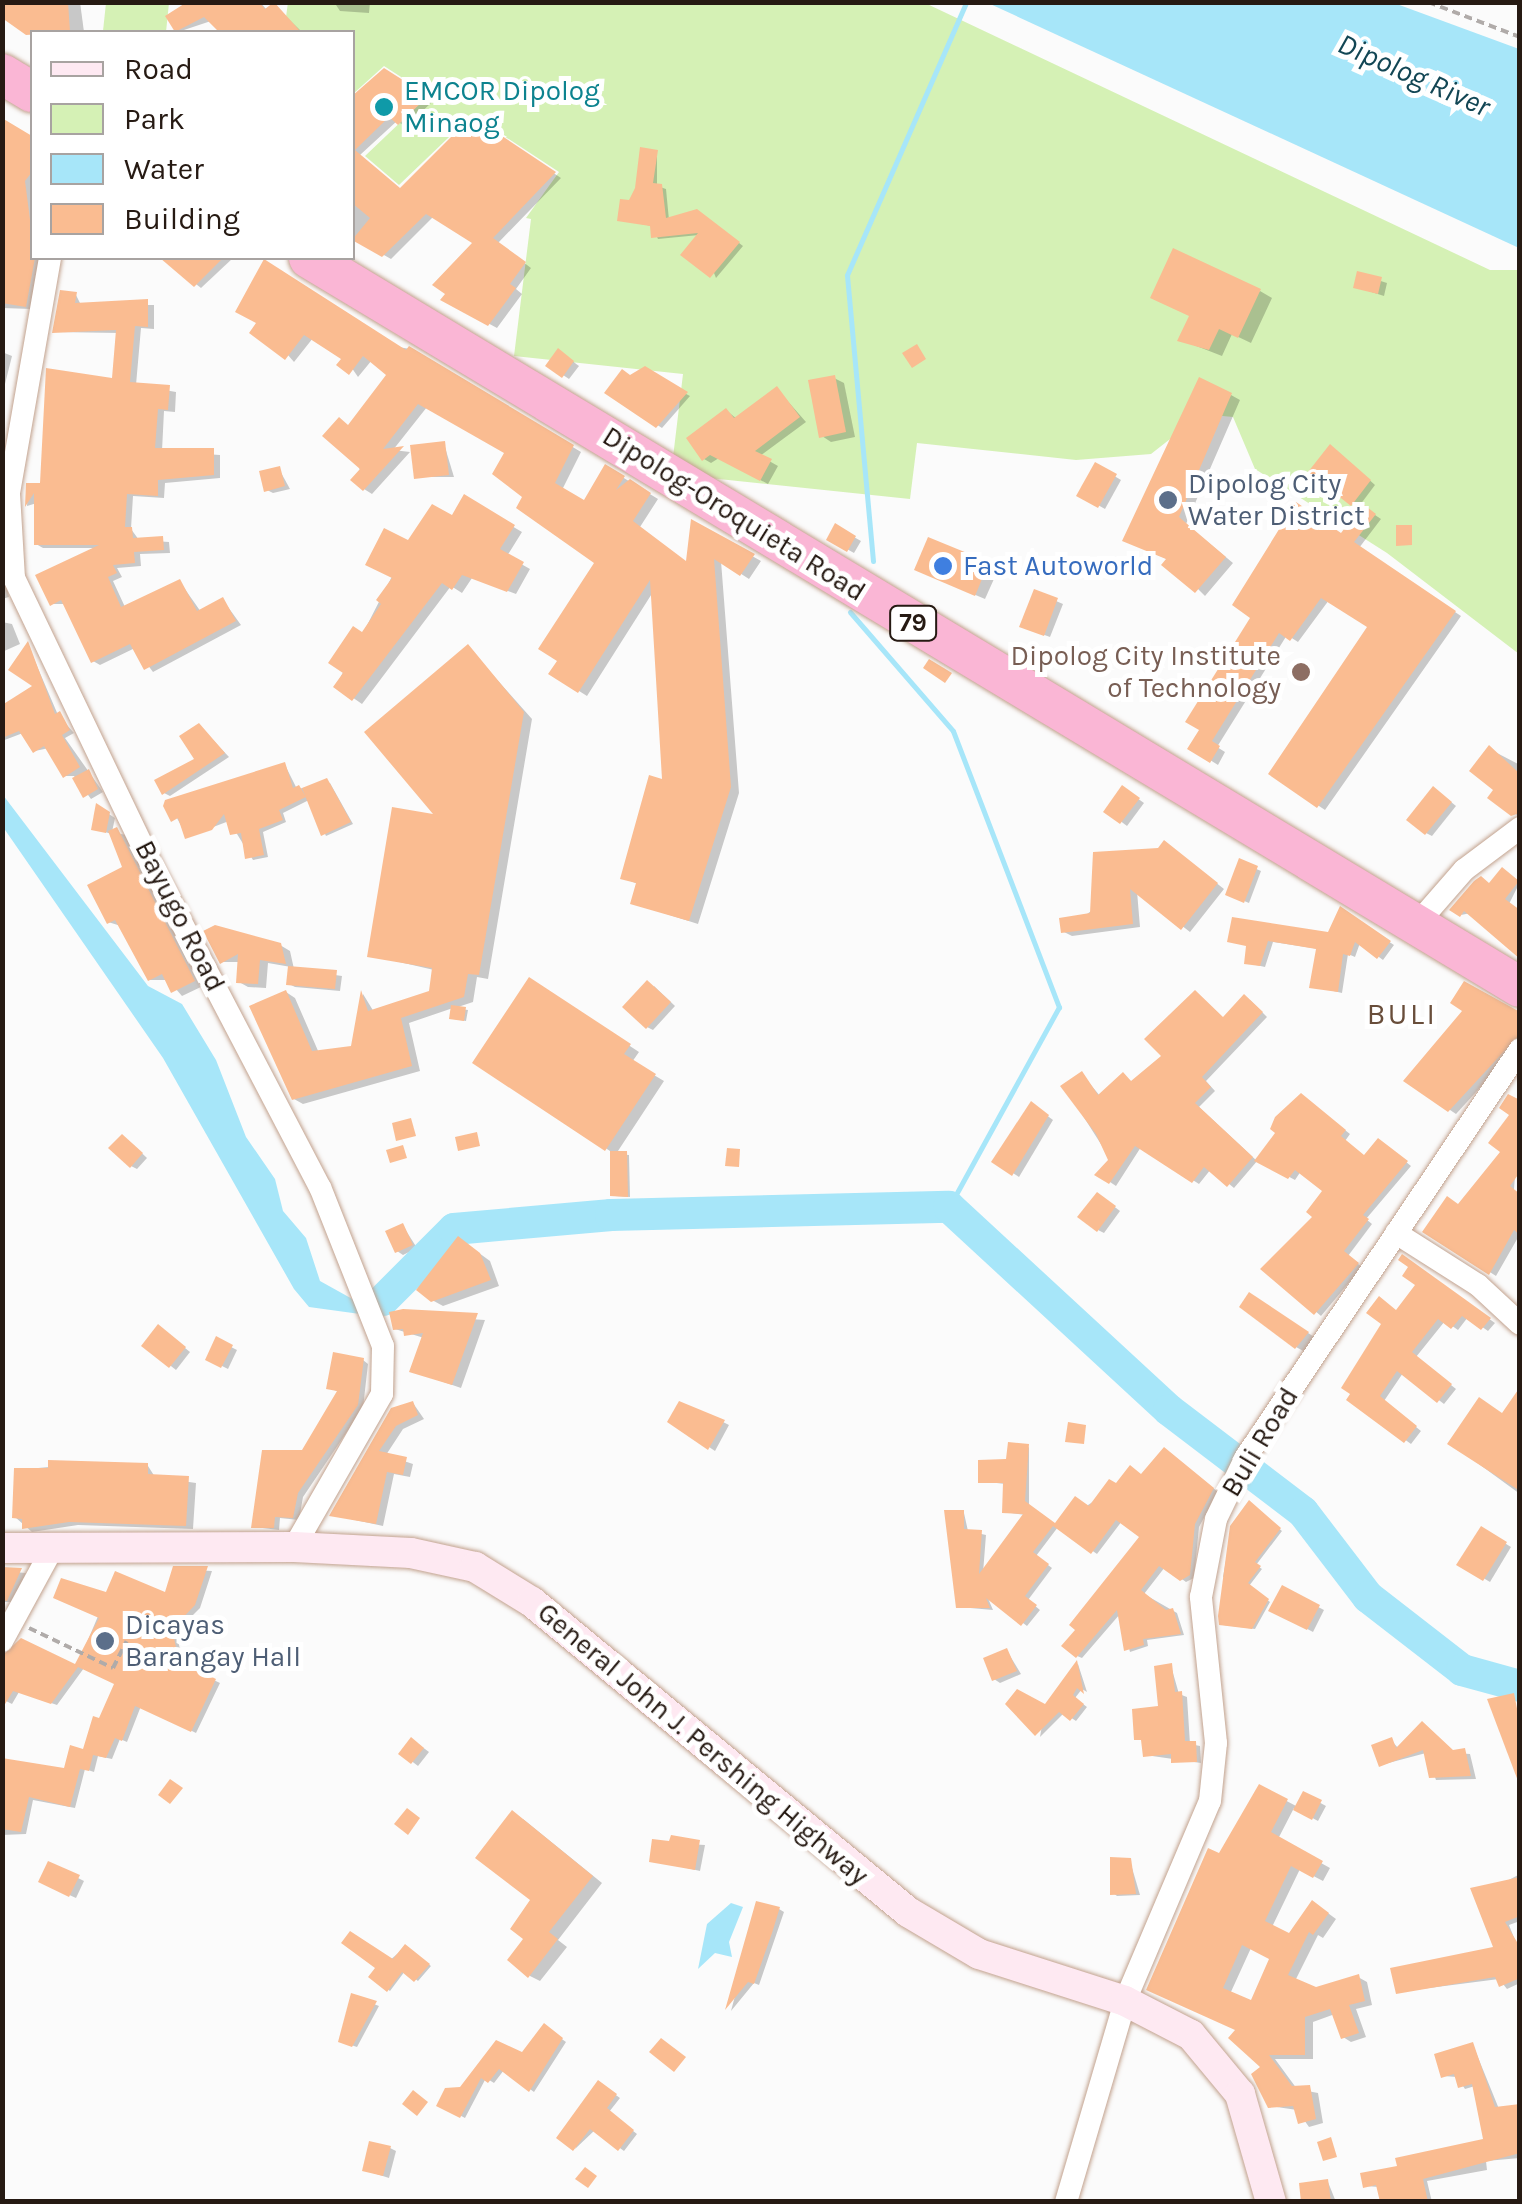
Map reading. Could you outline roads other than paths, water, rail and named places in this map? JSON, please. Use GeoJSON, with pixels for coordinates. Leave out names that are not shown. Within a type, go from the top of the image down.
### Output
{"type":"FeatureCollection","features":[{"type":"Feature","properties":{"kind":"highway"},"geometry":{"type":"LineString","coordinates":[[2,74],[30,91]]}},
{"type":"Feature","properties":{"kind":"highway","name":"Dipolog-Oroquieta Road"},"geometry":{"type":"LineString","coordinates":[[312,260],[1520,986]]}},
{"type":"Feature","properties":{"kind":"main road","name":"General John J. Pershing Highway"},"geometry":{"type":"LineString","coordinates":[[2,1548],[51,1551],[294,1547],[444,1558],[502,1581],[908,1912],[979,1954],[1125,2001],[1190,2035],[1227,2072],[1245,2108],[1271,2202]]}},
{"type":"Feature","properties":{"kind":"street","name":"Bayugo Road"},"geometry":{"type":"LineString","coordinates":[[50,260],[9,494],[14,578],[154,870],[320,1188],[383,1346],[382,1394],[294,1547]]}},
{"type":"Feature","properties":{"kind":"street"},"geometry":{"type":"LineString","coordinates":[[1416,924],[1477,859],[1520,828]]}},
{"type":"Feature","properties":{"kind":"street","name":"Buli Road"},"geometry":{"type":"LineString","coordinates":[[1066,2202],[1125,2001],[1210,1801],[1216,1742],[1202,1597],[1216,1519],[1230,1482],[1520,1048]]}},
{"type":"Feature","properties":{"kind":"street"},"geometry":{"type":"LineString","coordinates":[[1396,1233],[1478,1286],[1520,1324]]}},
{"type":"Feature","properties":{"kind":"street"},"geometry":{"type":"LineString","coordinates":[[9,1631],[51,1551]]}},
{"type":"Feature","properties":{"kind":"water","name":"Dipolog River"},"geometry":{"type":"Polygon","coordinates":[[[988,3],[1394,3],[1519,49],[1519,248],[988,3]]]}},
{"type":"Feature","properties":{"kind":"water"},"geometry":{"type":"Polygon","coordinates":[[[3,795],[148,986],[182,1004],[216,1060],[246,1137],[275,1179],[283,1211],[306,1238],[320,1281],[356,1301],[360,1314],[309,1307],[294,1289],[163,1058],[3,827],[3,795]]]}},
{"type":"Feature","properties":{"kind":"water"},"geometry":{"type":"Polygon","coordinates":[[[731,1903],[743,1907],[729,1942],[732,1957],[715,1953],[698,1969],[707,1924],[731,1903]]]}},
{"type":"Feature","properties":{"kind":"waterway"},"geometry":{"type":"LineString","coordinates":[[873,561],[847,275],[966,2]]}},
{"type":"Feature","properties":{"kind":"waterway"},"geometry":{"type":"LineString","coordinates":[[850,612],[953,731],[1059,1007],[949,1207]]}},
{"type":"Feature","properties":{"kind":"waterway"},"geometry":{"type":"LineString","coordinates":[[383,1300],[454,1229],[611,1215],[949,1207],[1169,1410],[1303,1512],[1368,1597],[1462,1670],[1520,1686]]}},
{"type":"Feature","properties":{"kind":"place","name":"EMCOR Dipolog Minaog"},"geometry":{"type":"Point","coordinates":[384,107]}},
{"type":"Feature","properties":{"kind":"place","name":"Dipolog City Water District"},"geometry":{"type":"Point","coordinates":[1168,500]}},
{"type":"Feature","properties":{"kind":"place","name":"Fast Autoworld"},"geometry":{"type":"Point","coordinates":[943,566]}},
{"type":"Feature","properties":{"kind":"place","name":"Dipolog City Institute of Technology"},"geometry":{"type":"Point","coordinates":[1301,672]}},
{"type":"Feature","properties":{"kind":"place","name":"Dicayas Barangay Hall"},"geometry":{"type":"Point","coordinates":[105,1641]}},
{"type":"Feature","properties":{"kind":"district","name":"BULI"},"geometry":{"type":"Point","coordinates":[1402,1014]}}]}
